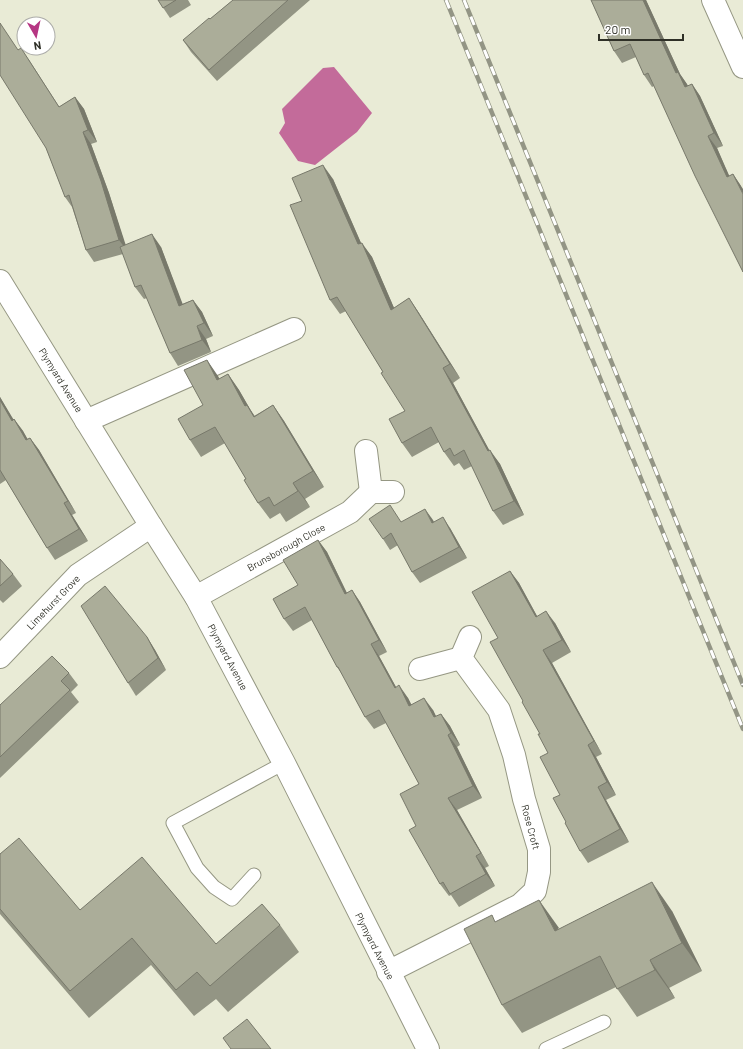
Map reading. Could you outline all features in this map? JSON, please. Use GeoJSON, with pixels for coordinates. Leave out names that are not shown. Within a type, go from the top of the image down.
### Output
{"type":"FeatureCollection","features":[{"type":"Feature","properties":{"kind":"street"},"geometry":{"type":"LineString","coordinates":[[713,0],[743,67]]}},
{"type":"Feature","properties":{"kind":"street","name":"Plymyard Avenue"},"geometry":{"type":"LineString","coordinates":[[0,281],[196,597],[284,763],[428,1049]]}},
{"type":"Feature","properties":{"kind":"street"},"geometry":{"type":"LineString","coordinates":[[86,421],[294,329]]}},
{"type":"Feature","properties":{"kind":"street"},"geometry":{"type":"LineString","coordinates":[[366,451],[371,492],[393,492]]}},
{"type":"Feature","properties":{"kind":"street","name":"Brunsborough Close"},"geometry":{"type":"LineString","coordinates":[[196,597],[350,512],[371,492]]}},
{"type":"Feature","properties":{"kind":"street","name":"Limehurst Grove"},"geometry":{"type":"LineString","coordinates":[[0,657],[78,574],[151,526]]}},
{"type":"Feature","properties":{"kind":"street"},"geometry":{"type":"LineString","coordinates":[[420,669],[461,658],[470,637]]}},
{"type":"Feature","properties":{"kind":"street","name":"Rose Croft"},"geometry":{"type":"LineString","coordinates":[[388,972],[520,905],[535,891],[539,872],[539,849],[524,799],[514,755],[499,710],[461,658]]}},
{"type":"Feature","properties":{"kind":"lane"},"geometry":{"type":"LineString","coordinates":[[254,875],[232,899],[214,886],[197,868],[173,823],[284,763]]}},
{"type":"Feature","properties":{"kind":"lane"},"geometry":{"type":"LineString","coordinates":[[546,1049],[604,1022]]}},
{"type":"Feature","properties":{"kind":"shaded area"},"geometry":{"type":"Polygon","coordinates":[[[334,67],[372,113],[357,132],[315,165],[298,161],[279,133],[285,123],[282,109],[323,68],[334,67]]]}},
{"type":"Feature","properties":{"kind":"building"},"geometry":{"type":"Polygon","coordinates":[[[158,0],[176,0],[163,8],[158,0]]]}},
{"type":"Feature","properties":{"kind":"building"},"geometry":{"type":"Polygon","coordinates":[[[233,0],[288,0],[209,70],[183,40],[233,0]]]}},
{"type":"Feature","properties":{"kind":"building"},"geometry":{"type":"Polygon","coordinates":[[[591,0],[643,0],[676,73],[678,72],[685,87],[692,84],[714,133],[708,136],[727,177],[733,174],[743,194],[743,272],[695,176],[648,73],[644,75],[630,44],[614,51],[591,0]]]}},
{"type":"Feature","properties":{"kind":"building"},"geometry":{"type":"Polygon","coordinates":[[[0,23],[16,47],[16,56],[26,56],[59,107],[75,97],[88,130],[83,132],[101,181],[119,240],[86,250],[69,195],[65,197],[46,148],[0,75],[0,23]]]}},
{"type":"Feature","properties":{"kind":"building"},"geometry":{"type":"Polygon","coordinates":[[[323,165],[358,244],[362,243],[391,310],[409,298],[450,364],[443,368],[488,451],[490,450],[514,501],[493,511],[464,450],[454,456],[450,448],[444,452],[431,427],[402,443],[389,419],[405,411],[337,297],[330,300],[290,205],[302,201],[292,178],[323,165]]]}},
{"type":"Feature","properties":{"kind":"building"},"geometry":{"type":"Polygon","coordinates":[[[152,234],[179,306],[193,300],[204,323],[197,326],[202,340],[170,353],[141,285],[135,287],[120,247],[152,234]]]}},
{"type":"Feature","properties":{"kind":"building"},"geometry":{"type":"Polygon","coordinates":[[[207,360],[217,380],[228,374],[245,406],[247,405],[254,417],[273,405],[313,471],[293,483],[298,491],[274,506],[269,497],[258,503],[244,480],[246,479],[215,427],[190,440],[178,419],[203,405],[184,370],[207,360]]]}},
{"type":"Feature","properties":{"kind":"building"},"geometry":{"type":"Polygon","coordinates":[[[0,400],[12,421],[14,419],[26,440],[30,438],[68,501],[64,503],[79,529],[47,548],[0,470],[0,400]]]}},
{"type":"Feature","properties":{"kind":"building"},"geometry":{"type":"Polygon","coordinates":[[[390,505],[401,522],[425,509],[432,523],[443,517],[459,547],[412,572],[391,533],[383,539],[369,519],[390,505]]]}},
{"type":"Feature","properties":{"kind":"building"},"geometry":{"type":"Polygon","coordinates":[[[318,540],[345,594],[352,590],[379,640],[371,644],[395,688],[399,685],[409,706],[424,698],[434,717],[441,714],[451,733],[448,735],[473,786],[448,798],[481,853],[476,856],[486,874],[450,894],[443,882],[440,884],[409,830],[416,826],[400,794],[419,784],[379,710],[365,717],[305,607],[284,619],[273,599],[298,585],[283,560],[318,540]]]}},
{"type":"Feature","properties":{"kind":"building"},"geometry":{"type":"Polygon","coordinates":[[[0,559],[13,574],[0,586],[0,559]]]}},
{"type":"Feature","properties":{"kind":"building"},"geometry":{"type":"Polygon","coordinates":[[[510,571],[536,617],[546,611],[562,640],[543,650],[594,741],[588,745],[607,782],[598,787],[620,829],[580,851],[553,798],[560,795],[540,757],[548,753],[538,734],[540,734],[522,702],[523,701],[490,642],[498,638],[472,592],[510,571]]]}},
{"type":"Feature","properties":{"kind":"building"},"geometry":{"type":"Polygon","coordinates":[[[105,586],[147,637],[158,658],[128,683],[81,606],[105,586]]]}},
{"type":"Feature","properties":{"kind":"building"},"geometry":{"type":"Polygon","coordinates":[[[52,656],[69,673],[61,681],[70,690],[0,757],[0,705],[52,656]]]}},
{"type":"Feature","properties":{"kind":"building"},"geometry":{"type":"Polygon","coordinates":[[[19,838],[80,910],[142,857],[216,944],[262,904],[280,925],[210,986],[197,972],[176,990],[132,938],[70,991],[0,909],[0,854],[19,838]]]}},
{"type":"Feature","properties":{"kind":"building"},"geometry":{"type":"Polygon","coordinates":[[[652,882],[682,943],[650,960],[655,970],[617,989],[600,956],[502,1005],[464,929],[492,915],[495,922],[539,900],[555,931],[652,882]]]}},
{"type":"Feature","properties":{"kind":"building"},"geometry":{"type":"Polygon","coordinates":[[[247,1019],[271,1049],[231,1049],[223,1038],[247,1019]]]}},
{"type":"Feature","properties":{"kind":"railway"},"geometry":{"type":"LineString","coordinates":[[446,0],[743,729]]}},
{"type":"Feature","properties":{"kind":"railway"},"geometry":{"type":"LineString","coordinates":[[464,0],[743,685]]}}]}
